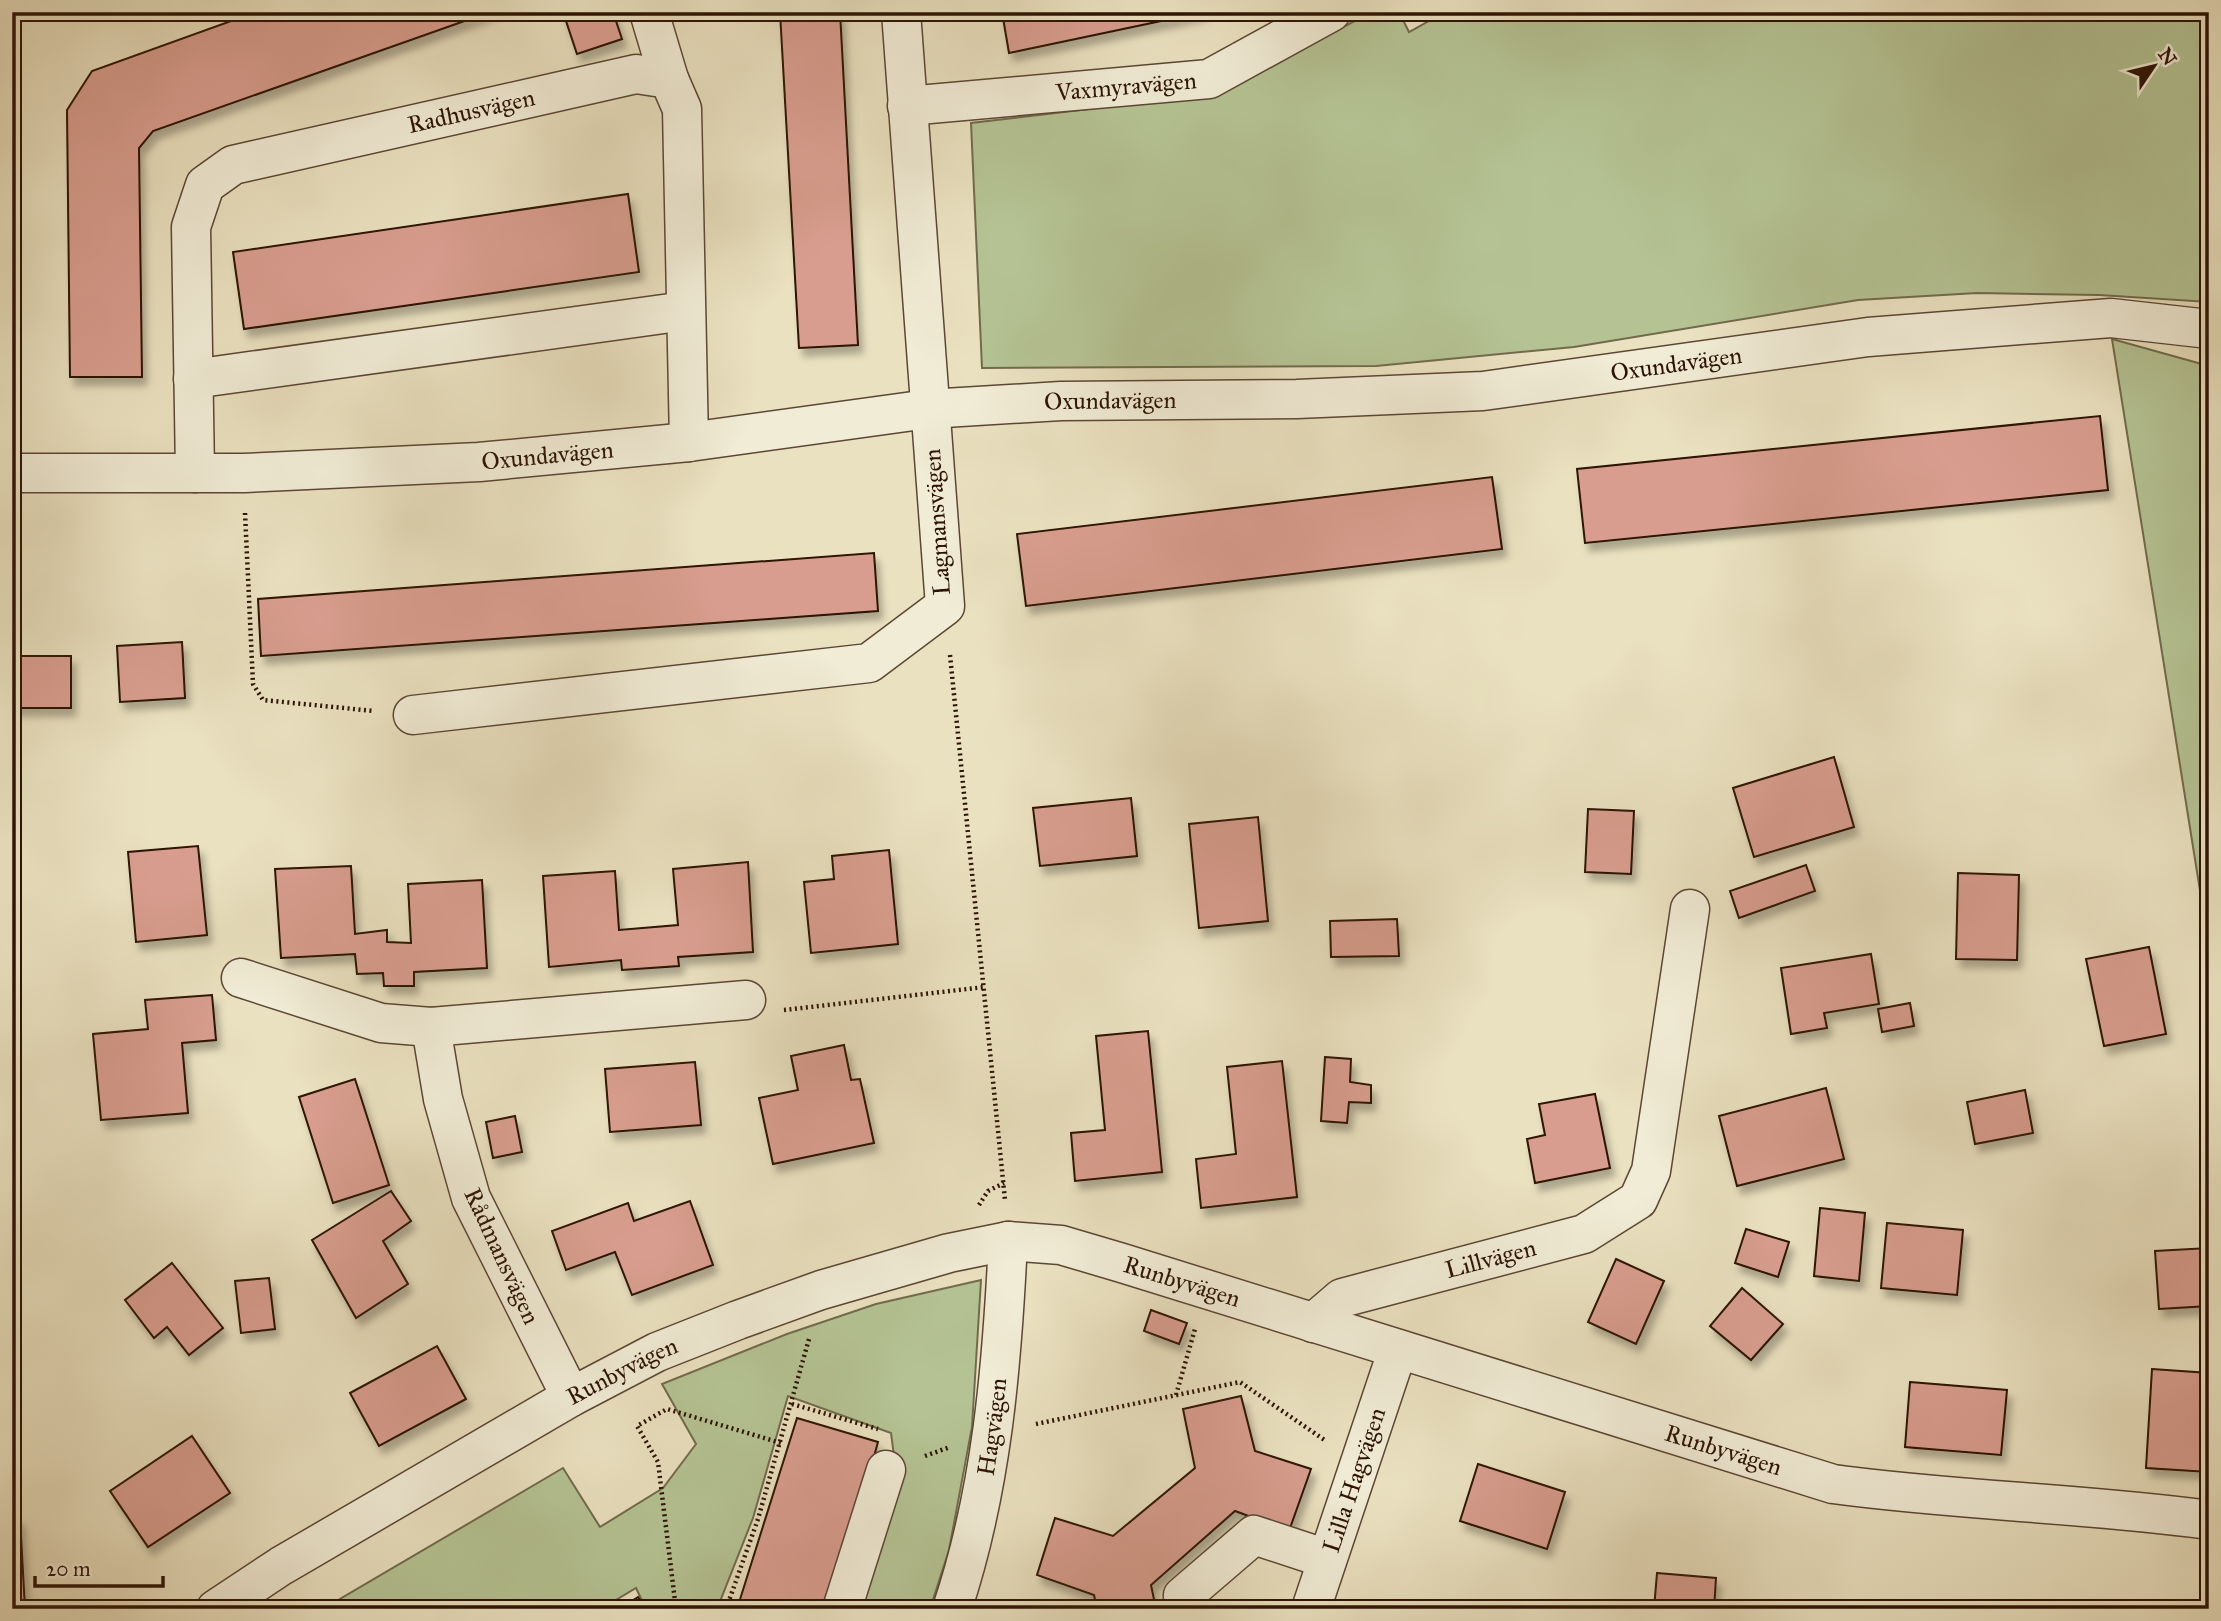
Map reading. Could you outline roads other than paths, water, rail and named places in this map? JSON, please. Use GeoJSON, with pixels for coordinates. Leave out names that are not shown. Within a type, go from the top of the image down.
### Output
{"type":"FeatureCollection","features":[{"type":"Feature","properties":{"kind":"street"},"geometry":{"type":"LineString","coordinates":[[649,12],[669,79],[682,109],[689,442]]}},
{"type":"Feature","properties":{"kind":"street","name":"Lagmansvägen"},"geometry":{"type":"LineString","coordinates":[[413,715],[869,663],[945,606],[928,409],[901,12]]}},
{"type":"Feature","properties":{"kind":"street","name":"Vaxmyravägen"},"geometry":{"type":"LineString","coordinates":[[906,106],[1209,79],[1332,12]]}},
{"type":"Feature","properties":{"kind":"street","name":"Radhusvägen"},"geometry":{"type":"LineString","coordinates":[[195,473],[191,227],[205,184],[233,165],[636,74],[669,79]]}},
{"type":"Feature","properties":{"kind":"street"},"geometry":{"type":"LineString","coordinates":[[193,379],[685,311]]}},
{"type":"Feature","properties":{"kind":"street","name":"Oxundavägen"},"geometry":{"type":"LineString","coordinates":[[12,473],[244,473],[479,462],[689,442],[928,409],[1061,401],[1297,399],[1483,391],[1868,337],[2111,318],[2209,329]]}},
{"type":"Feature","properties":{"kind":"street","name":"Lillvägen"},"geometry":{"type":"LineString","coordinates":[[1313,1323],[1342,1298],[1584,1234],[1638,1200],[1651,1171],[1690,909]]}},
{"type":"Feature","properties":{"kind":"street"},"geometry":{"type":"LineString","coordinates":[[241,978],[381,1023],[431,1027],[746,1000]]}},
{"type":"Feature","properties":{"kind":"street","name":"Rådmansvägen"},"geometry":{"type":"LineString","coordinates":[[431,1027],[443,1099],[471,1198],[571,1396]]}},
{"type":"Feature","properties":{"kind":"street","name":"Runbyvägen"},"geometry":{"type":"LineString","coordinates":[[216,1609],[281,1566],[571,1396],[657,1352],[821,1290],[949,1253],[1008,1241],[1060,1245],[1207,1288],[1833,1484],[1898,1493],[2121,1508],[2209,1520]]}},
{"type":"Feature","properties":{"kind":"street","name":"Hagvägen"},"geometry":{"type":"LineString","coordinates":[[952,1609],[968,1561],[978,1438],[1008,1241]]}},
{"type":"Feature","properties":{"kind":"street","name":"Lilla Hagvägen"},"geometry":{"type":"LineString","coordinates":[[1311,1609],[1398,1349]]}},
{"type":"Feature","properties":{"kind":"street"},"geometry":{"type":"LineString","coordinates":[[842,1609],[886,1470]]}},
{"type":"Feature","properties":{"kind":"street"},"geometry":{"type":"LineString","coordinates":[[1186,1609],[1183,1596],[1254,1535],[1327,1559]]}}]}
